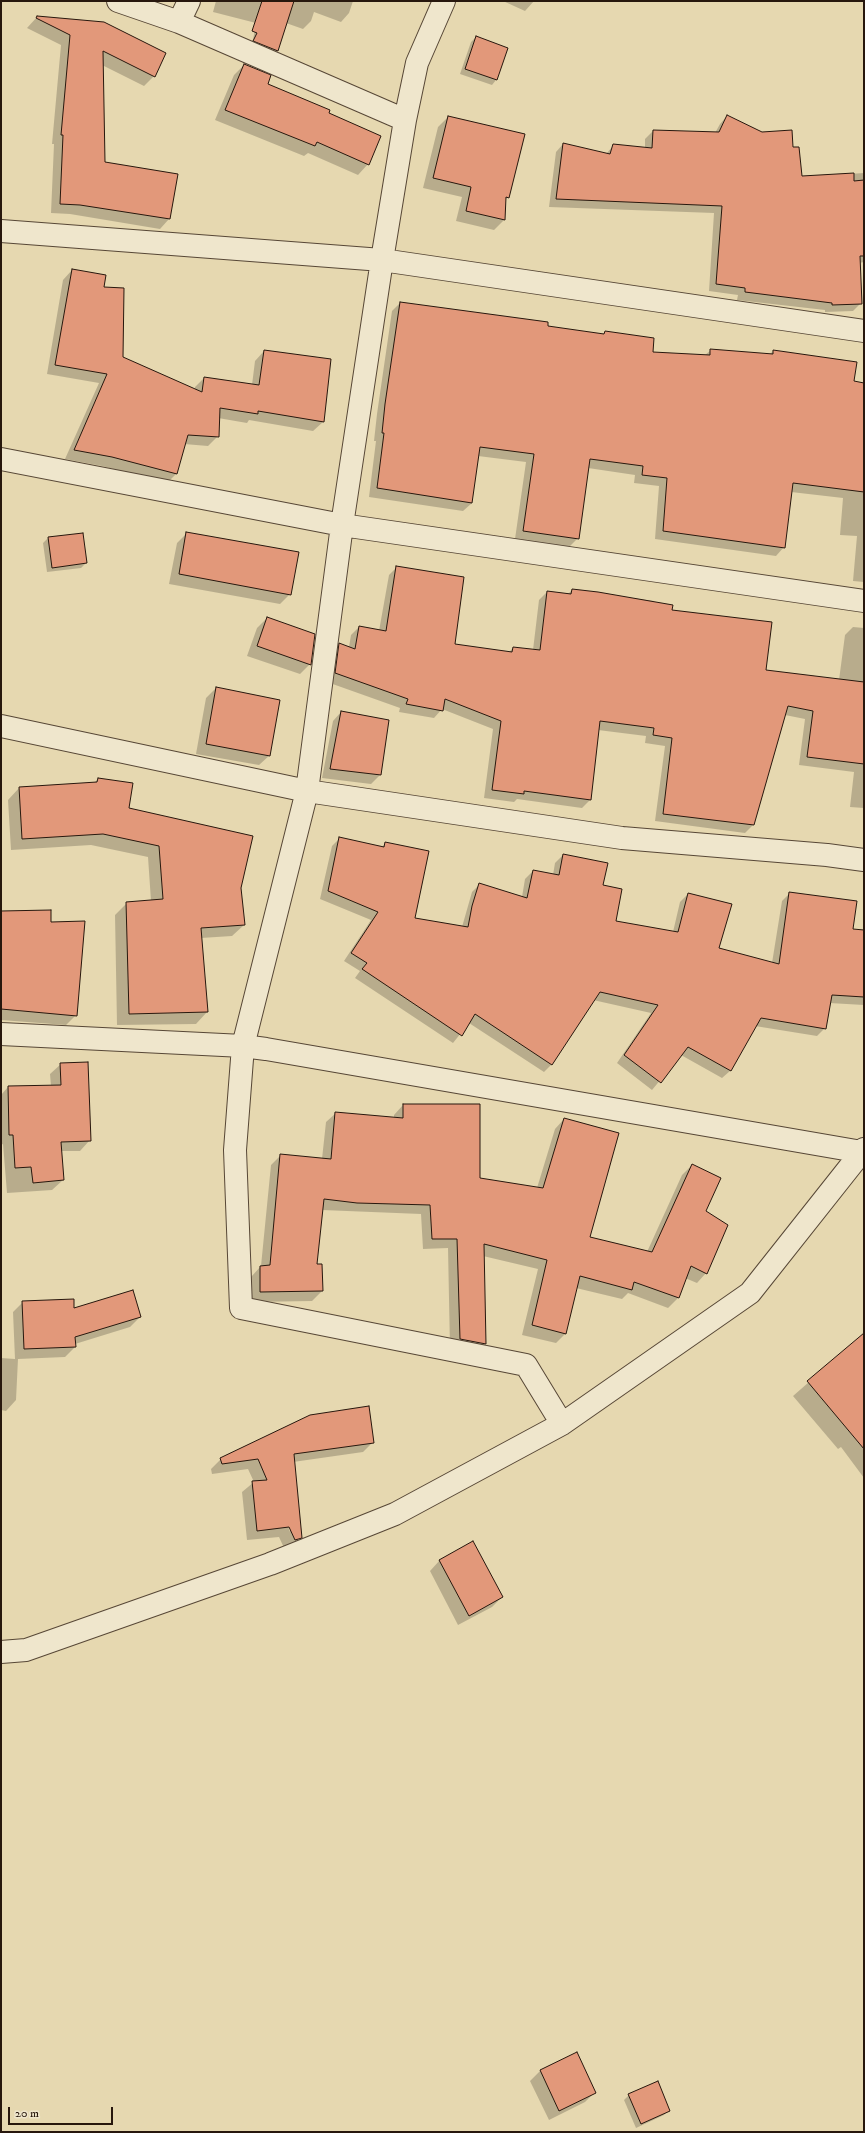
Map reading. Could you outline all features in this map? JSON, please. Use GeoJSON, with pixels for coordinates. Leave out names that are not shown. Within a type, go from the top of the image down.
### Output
{"type":"FeatureCollection","features":[{"type":"Feature","properties":{"kind":"street"},"geometry":{"type":"LineString","coordinates":[[118,1],[179,22],[405,120]]}},
{"type":"Feature","properties":{"kind":"street"},"geometry":{"type":"LineString","coordinates":[[179,22],[189,1]]}},
{"type":"Feature","properties":{"kind":"street"},"geometry":{"type":"LineString","coordinates":[[444,1],[417,63],[405,120],[382,260],[342,526],[307,792],[243,1046],[235,1150],[241,1308],[526,1365],[562,1424]]}},
{"type":"Feature","properties":{"kind":"street"},"geometry":{"type":"LineString","coordinates":[[1,231],[382,260],[864,331]]}},
{"type":"Feature","properties":{"kind":"street"},"geometry":{"type":"LineString","coordinates":[[1,459],[342,526],[864,601]]}},
{"type":"Feature","properties":{"kind":"street"},"geometry":{"type":"LineString","coordinates":[[1,726],[307,792],[622,838],[827,855],[864,860]]}},
{"type":"Feature","properties":{"kind":"street"},"geometry":{"type":"LineString","coordinates":[[1,1034],[243,1046],[863,1151],[750,1294],[562,1424],[395,1514],[270,1564],[26,1650],[1,1652]]}},
{"type":"Feature","properties":{"kind":"building"},"geometry":{"type":"Polygon","coordinates":[[[262,1],[294,1],[278,51],[253,41],[257,33],[252,31],[262,1]]]}},
{"type":"Feature","properties":{"kind":"building"},"geometry":{"type":"Polygon","coordinates":[[[37,16],[104,22],[166,53],[155,77],[103,51],[105,162],[178,174],[170,219],[80,205],[60,204],[63,135],[61,135],[70,35],[36,18],[37,16]]]}},
{"type":"Feature","properties":{"kind":"building"},"geometry":{"type":"Polygon","coordinates":[[[476,36],[508,48],[497,80],[465,69],[476,36]]]}},
{"type":"Feature","properties":{"kind":"building"},"geometry":{"type":"Polygon","coordinates":[[[244,64],[271,75],[268,84],[330,110],[329,113],[381,136],[369,165],[317,142],[315,146],[225,110],[244,64]]]}},
{"type":"Feature","properties":{"kind":"building"},"geometry":{"type":"Polygon","coordinates":[[[727,115],[762,132],[792,130],[793,147],[799,147],[802,176],[854,173],[854,181],[864,180],[864,256],[860,256],[862,304],[832,305],[832,303],[745,292],[745,288],[716,284],[722,206],[556,199],[563,143],[610,154],[613,144],[652,148],[653,130],[719,132],[727,115]]]}},
{"type":"Feature","properties":{"kind":"building"},"geometry":{"type":"Polygon","coordinates":[[[448,116],[525,134],[509,198],[506,197],[505,220],[466,211],[471,187],[433,178],[448,116]]]}},
{"type":"Feature","properties":{"kind":"building"},"geometry":{"type":"Polygon","coordinates":[[[72,269],[106,275],[104,287],[124,288],[123,357],[202,392],[204,377],[259,385],[264,350],[331,359],[324,422],[258,411],[258,414],[220,408],[219,437],[188,435],[177,474],[112,457],[74,450],[107,374],[55,365],[72,269]]]}},
{"type":"Feature","properties":{"kind":"building"},"geometry":{"type":"Polygon","coordinates":[[[400,302],[548,322],[548,326],[604,334],[605,331],[654,338],[653,352],[710,355],[710,349],[773,354],[773,350],[857,362],[854,381],[864,383],[864,492],[793,483],[785,548],[663,531],[667,478],[642,475],[643,466],[590,459],[579,539],[523,531],[534,454],[480,447],[472,503],[377,488],[384,433],[382,433],[385,404],[400,302]]]}},
{"type":"Feature","properties":{"kind":"building"},"geometry":{"type":"Polygon","coordinates":[[[186,532],[299,552],[291,595],[179,574],[186,532]]]}},
{"type":"Feature","properties":{"kind":"building"},"geometry":{"type":"Polygon","coordinates":[[[83,533],[87,563],[52,568],[48,537],[83,533]]]}},
{"type":"Feature","properties":{"kind":"building"},"geometry":{"type":"Polygon","coordinates":[[[396,566],[464,577],[455,644],[512,652],[513,647],[540,650],[547,591],[571,594],[572,589],[673,605],[672,610],[772,622],[766,670],[864,682],[864,764],[807,757],[813,711],[788,706],[754,825],[663,814],[672,738],[653,735],[654,728],[600,721],[591,800],[524,791],[524,794],[492,790],[501,721],[445,699],[443,711],[406,704],[408,699],[335,673],[339,643],[355,649],[359,626],[386,631],[396,566]]]}},
{"type":"Feature","properties":{"kind":"building"},"geometry":{"type":"Polygon","coordinates":[[[267,617],[315,634],[311,665],[257,646],[267,617]]]}},
{"type":"Feature","properties":{"kind":"building"},"geometry":{"type":"Polygon","coordinates":[[[216,687],[280,700],[270,756],[206,744],[216,687]]]}},
{"type":"Feature","properties":{"kind":"building"},"geometry":{"type":"Polygon","coordinates":[[[341,711],[389,720],[381,775],[330,769],[341,711]]]}},
{"type":"Feature","properties":{"kind":"building"},"geometry":{"type":"Polygon","coordinates":[[[98,778],[133,783],[129,808],[253,836],[241,888],[245,925],[201,928],[208,1012],[129,1014],[126,902],[163,899],[159,846],[103,834],[22,839],[19,787],[97,782],[98,778]]]}},
{"type":"Feature","properties":{"kind":"building"},"geometry":{"type":"Polygon","coordinates":[[[339,837],[384,847],[385,842],[429,851],[415,918],[468,927],[472,906],[479,883],[527,898],[533,870],[559,875],[563,854],[608,863],[603,885],[622,889],[616,921],[678,932],[688,893],[732,904],[719,948],[779,964],[789,892],[857,901],[853,929],[864,930],[864,997],[832,995],[826,1029],[761,1018],[731,1071],[688,1047],[661,1083],[624,1055],[658,1005],[600,992],[552,1065],[475,1014],[462,1036],[362,969],[367,963],[351,953],[378,912],[328,891],[339,837]]]}},
{"type":"Feature","properties":{"kind":"building"},"geometry":{"type":"Polygon","coordinates":[[[51,910],[51,922],[85,921],[77,1016],[1,1009],[1,911],[51,910]]]}},
{"type":"Feature","properties":{"kind":"building"},"geometry":{"type":"Polygon","coordinates":[[[88,1062],[91,1141],[61,1142],[64,1180],[33,1183],[31,1167],[15,1168],[13,1135],[9,1135],[8,1086],[61,1085],[60,1063],[88,1062]]]}},
{"type":"Feature","properties":{"kind":"building"},"geometry":{"type":"Polygon","coordinates":[[[403,1104],[480,1104],[480,1178],[543,1188],[564,1118],[619,1133],[590,1237],[652,1252],[692,1164],[721,1178],[706,1211],[728,1225],[707,1274],[691,1266],[679,1298],[634,1282],[632,1290],[580,1276],[566,1334],[532,1325],[547,1260],[484,1244],[486,1344],[460,1339],[457,1239],[432,1239],[430,1205],[357,1203],[324,1199],[317,1264],[322,1264],[323,1291],[260,1292],[260,1266],[270,1265],[280,1154],[331,1159],[335,1112],[403,1118],[403,1104]]]}},
{"type":"Feature","properties":{"kind":"building"},"geometry":{"type":"Polygon","coordinates":[[[133,1290],[141,1317],[75,1337],[76,1347],[24,1349],[22,1301],[74,1299],[74,1308],[133,1290]]]}},
{"type":"Feature","properties":{"kind":"building"},"geometry":{"type":"Polygon","coordinates":[[[864,1333],[864,1449],[807,1381],[864,1333]]]}},
{"type":"Feature","properties":{"kind":"building"},"geometry":{"type":"Polygon","coordinates":[[[369,1406],[374,1443],[294,1454],[302,1538],[295,1540],[289,1527],[257,1531],[252,1481],[267,1480],[258,1459],[222,1464],[220,1458],[310,1415],[369,1406]]]}},
{"type":"Feature","properties":{"kind":"building"},"geometry":{"type":"Polygon","coordinates":[[[473,1541],[503,1597],[469,1616],[439,1560],[473,1541]]]}},
{"type":"Feature","properties":{"kind":"building"},"geometry":{"type":"Polygon","coordinates":[[[577,2052],[596,2093],[559,2111],[540,2070],[577,2052]]]}},
{"type":"Feature","properties":{"kind":"building"},"geometry":{"type":"Polygon","coordinates":[[[658,2081],[670,2111],[641,2124],[628,2094],[658,2081]]]}}]}
